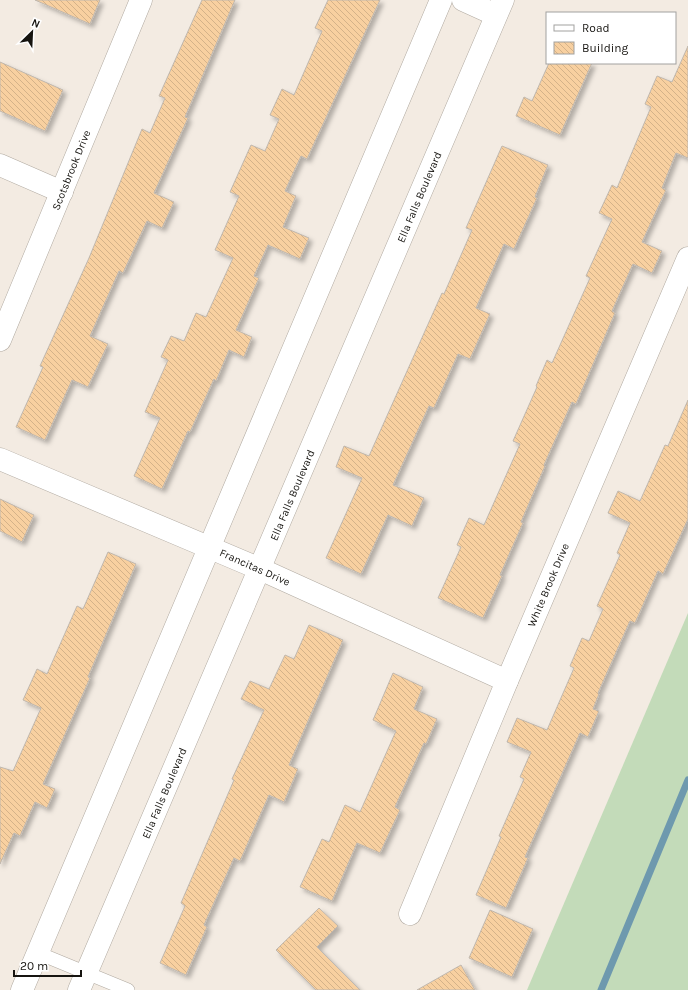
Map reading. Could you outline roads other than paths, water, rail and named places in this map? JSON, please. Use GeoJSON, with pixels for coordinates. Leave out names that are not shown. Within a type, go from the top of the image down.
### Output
{"type":"FeatureCollection","features":[{"type":"Feature","properties":{"kind":"street","name":"Scotsbrook Drive"},"geometry":{"type":"LineString","coordinates":[[0,340],[141,0]]}},
{"type":"Feature","properties":{"kind":"street"},"geometry":{"type":"LineString","coordinates":[[22,990],[441,0]]}},
{"type":"Feature","properties":{"kind":"street"},"geometry":{"type":"LineString","coordinates":[[463,0],[500,7]]}},
{"type":"Feature","properties":{"kind":"street","name":"Ella Falls Boulevard"},"geometry":{"type":"LineString","coordinates":[[83,981],[500,7]]}},
{"type":"Feature","properties":{"kind":"street"},"geometry":{"type":"LineString","coordinates":[[0,165],[62,192]]}},
{"type":"Feature","properties":{"kind":"street","name":"White Brook Drive"},"geometry":{"type":"LineString","coordinates":[[410,914],[507,681],[688,258]]}},
{"type":"Feature","properties":{"kind":"street","name":"Francitas Drive"},"geometry":{"type":"LineString","coordinates":[[0,459],[260,569],[507,681]]}},
{"type":"Feature","properties":{"kind":"lane"},"geometry":{"type":"LineString","coordinates":[[38,953],[83,981],[128,990]]}},
{"type":"Feature","properties":{"kind":"waterway"},"geometry":{"type":"LineString","coordinates":[[601,990],[688,780]]}}]}
